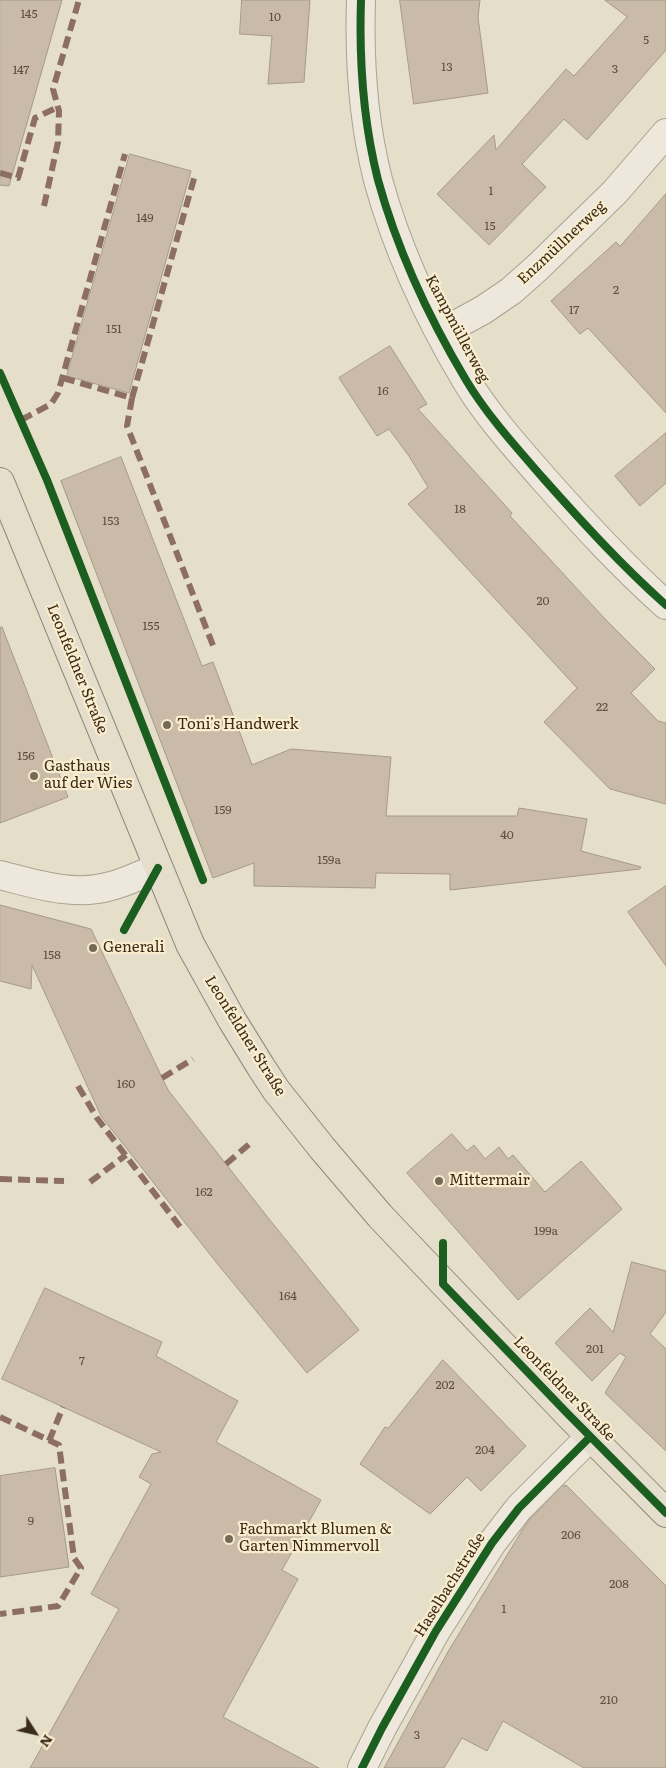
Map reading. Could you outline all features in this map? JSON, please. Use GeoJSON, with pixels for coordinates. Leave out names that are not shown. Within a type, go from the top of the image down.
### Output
{"type":"FeatureCollection","features":[{"type":"Feature","properties":{"kind":"main road","name":"Leonfeldner Straße"},"geometry":{"type":"LineString","coordinates":[[0,482],[190,944],[232,1020],[276,1090],[380,1216],[443,1284],[666,1513]]}},
{"type":"Feature","properties":{"kind":"street","name":"Kampmüllerweg"},"geometry":{"type":"LineString","coordinates":[[360,0],[361,70],[367,122],[378,180],[394,229],[411,271],[441,333],[467,381],[508,438],[636,578],[666,605]]}},
{"type":"Feature","properties":{"kind":"street","name":"Enzmüllnerweg"},"geometry":{"type":"LineString","coordinates":[[441,333],[483,310],[511,291],[538,268],[615,192],[666,133]]}},
{"type":"Feature","properties":{"kind":"street"},"geometry":{"type":"LineString","coordinates":[[0,875],[40,885],[76,891],[109,887],[158,868]]}},
{"type":"Feature","properties":{"kind":"street","name":"Haselbachstraße"},"geometry":{"type":"LineString","coordinates":[[362,1768],[382,1728],[436,1632],[492,1543],[518,1508],[590,1436]]}},
{"type":"Feature","properties":{"kind":"building"},"geometry":{"type":"Polygon","coordinates":[[[0,0],[62,0],[9,186],[0,185],[0,0]]]}},
{"type":"Feature","properties":{"kind":"building"},"geometry":{"type":"Polygon","coordinates":[[[242,0],[310,0],[304,82],[268,84],[272,36],[240,34],[242,0]]]}},
{"type":"Feature","properties":{"kind":"building"},"geometry":{"type":"Polygon","coordinates":[[[400,0],[480,0],[478,17],[488,93],[414,104],[400,0]]]}},
{"type":"Feature","properties":{"kind":"building"},"geometry":{"type":"Polygon","coordinates":[[[605,0],[666,0],[666,50],[587,140],[564,119],[522,164],[546,187],[489,245],[437,194],[494,135],[496,150],[566,69],[574,76],[627,17],[605,0]]]}},
{"type":"Feature","properties":{"kind":"building"},"geometry":{"type":"Polygon","coordinates":[[[130,154],[191,171],[129,393],[67,376],[130,154]]]}},
{"type":"Feature","properties":{"kind":"building"},"geometry":{"type":"Polygon","coordinates":[[[666,194],[666,413],[588,328],[580,334],[551,301],[616,242],[620,246],[666,194]]]}},
{"type":"Feature","properties":{"kind":"building"},"geometry":{"type":"Polygon","coordinates":[[[390,346],[427,404],[418,409],[512,513],[510,516],[606,620],[655,669],[631,693],[658,721],[666,723],[666,804],[610,789],[544,722],[577,688],[408,504],[428,487],[409,456],[389,429],[377,436],[339,378],[390,346]]]}},
{"type":"Feature","properties":{"kind":"building"},"geometry":{"type":"Polygon","coordinates":[[[666,433],[666,483],[640,506],[615,476],[666,433]]]}},
{"type":"Feature","properties":{"kind":"building"},"geometry":{"type":"Polygon","coordinates":[[[121,457],[202,666],[213,662],[252,765],[291,749],[391,757],[386,816],[517,816],[519,808],[587,819],[581,851],[641,867],[640,869],[450,890],[450,874],[376,873],[375,888],[254,886],[254,863],[213,878],[61,481],[121,457]]]}},
{"type":"Feature","properties":{"kind":"building"},"geometry":{"type":"Polygon","coordinates":[[[2,627],[68,797],[0,823],[0,628],[2,627]]]}},
{"type":"Feature","properties":{"kind":"building"},"geometry":{"type":"Polygon","coordinates":[[[666,886],[666,966],[628,912],[666,886]]]}},
{"type":"Feature","properties":{"kind":"building"},"geometry":{"type":"Polygon","coordinates":[[[0,905],[91,929],[168,1090],[359,1330],[307,1373],[216,1262],[101,1116],[32,965],[31,989],[0,981],[0,905]]]}},
{"type":"Feature","properties":{"kind":"building"},"geometry":{"type":"Polygon","coordinates":[[[452,1134],[467,1151],[474,1145],[485,1159],[499,1147],[508,1159],[513,1155],[545,1192],[581,1161],[622,1209],[518,1300],[407,1173],[452,1134]]]}},
{"type":"Feature","properties":{"kind":"building"},"geometry":{"type":"Polygon","coordinates":[[[632,1262],[666,1271],[666,1312],[650,1334],[666,1349],[666,1451],[605,1393],[626,1357],[620,1353],[592,1381],[555,1343],[590,1308],[613,1332],[632,1262]]]}},
{"type":"Feature","properties":{"kind":"building"},"geometry":{"type":"Polygon","coordinates":[[[45,1288],[162,1342],[156,1356],[238,1401],[216,1442],[321,1500],[282,1570],[298,1579],[223,1717],[319,1768],[30,1768],[119,1609],[91,1594],[151,1484],[139,1477],[152,1454],[161,1452],[2,1379],[45,1288]]]}},
{"type":"Feature","properties":{"kind":"building"},"geometry":{"type":"Polygon","coordinates":[[[443,1360],[526,1446],[481,1491],[467,1477],[430,1514],[360,1464],[385,1427],[388,1428],[443,1360]]]}},
{"type":"Feature","properties":{"kind":"building"},"geometry":{"type":"Polygon","coordinates":[[[55,1468],[69,1567],[0,1577],[0,1476],[55,1468]]]}},
{"type":"Feature","properties":{"kind":"building"},"geometry":{"type":"Polygon","coordinates":[[[564,1485],[666,1586],[666,1768],[584,1768],[503,1721],[487,1751],[462,1738],[444,1768],[384,1768],[449,1650],[523,1529],[531,1518],[564,1485]]]}},
{"type":"Feature","properties":{"kind":"marked path"},"geometry":{"type":"LineString","coordinates":[[44,206],[58,142],[59,111],[53,89],[79,0]]}},
{"type":"Feature","properties":{"kind":"marked path"},"geometry":{"type":"LineString","coordinates":[[0,173],[18,178],[35,118],[58,107]]}},
{"type":"Feature","properties":{"kind":"marked path"},"geometry":{"type":"LineString","coordinates":[[21,420],[51,404],[58,393],[125,154]]}},
{"type":"Feature","properties":{"kind":"marked path"},"geometry":{"type":"LineString","coordinates":[[63,378],[132,398],[195,175]]}},
{"type":"Feature","properties":{"kind":"marked path"},"geometry":{"type":"LineString","coordinates":[[132,398],[127,426],[214,648]]}},
{"type":"Feature","properties":{"kind":"marked path"},"geometry":{"type":"LineString","coordinates":[[162,1078],[193,1059]]}},
{"type":"Feature","properties":{"kind":"marked path"},"geometry":{"type":"LineString","coordinates":[[78,1086],[97,1118],[181,1228]]}},
{"type":"Feature","properties":{"kind":"marked path"},"geometry":{"type":"LineString","coordinates":[[226,1164],[253,1141]]}},
{"type":"Feature","properties":{"kind":"marked path"},"geometry":{"type":"LineString","coordinates":[[90,1182],[126,1155]]}},
{"type":"Feature","properties":{"kind":"marked path"},"geometry":{"type":"LineString","coordinates":[[0,1179],[64,1181]]}},
{"type":"Feature","properties":{"kind":"marked path"},"geometry":{"type":"LineString","coordinates":[[49,1441],[63,1407]]}},
{"type":"Feature","properties":{"kind":"marked path"},"geometry":{"type":"LineString","coordinates":[[0,1417],[59,1445],[74,1558],[81,1568],[58,1606],[0,1614]]}},
{"type":"Feature","properties":{"kind":"cycle path"},"geometry":{"type":"LineString","coordinates":[[361,0],[363,90],[378,180],[404,257],[439,332],[474,393],[502,431],[587,527],[666,605]]}},
{"type":"Feature","properties":{"kind":"cycle path"},"geometry":{"type":"LineString","coordinates":[[0,373],[47,480],[203,880]]}},
{"type":"Feature","properties":{"kind":"cycle path"},"geometry":{"type":"LineString","coordinates":[[124,930],[158,868]]}},
{"type":"Feature","properties":{"kind":"cycle path"},"geometry":{"type":"LineString","coordinates":[[443,1243],[443,1284],[666,1513]]}},
{"type":"Feature","properties":{"kind":"cycle path"},"geometry":{"type":"LineString","coordinates":[[362,1768],[436,1631],[492,1543],[519,1508],[590,1437]]}},
{"type":"Feature","properties":{"kind":"place","name":"Toni's Handwerk"},"geometry":{"type":"Point","coordinates":[167,725]}},
{"type":"Feature","properties":{"kind":"place","name":"Gasthaus auf der Wies"},"geometry":{"type":"Point","coordinates":[34,776]}},
{"type":"Feature","properties":{"kind":"place","name":"Generali"},"geometry":{"type":"Point","coordinates":[93,948]}},
{"type":"Feature","properties":{"kind":"place","name":"Mittermair"},"geometry":{"type":"Point","coordinates":[439,1181]}},
{"type":"Feature","properties":{"kind":"place","name":"Fachmarkt Blumen & Garten Nimmervoll"},"geometry":{"type":"Point","coordinates":[229,1539]}}]}
